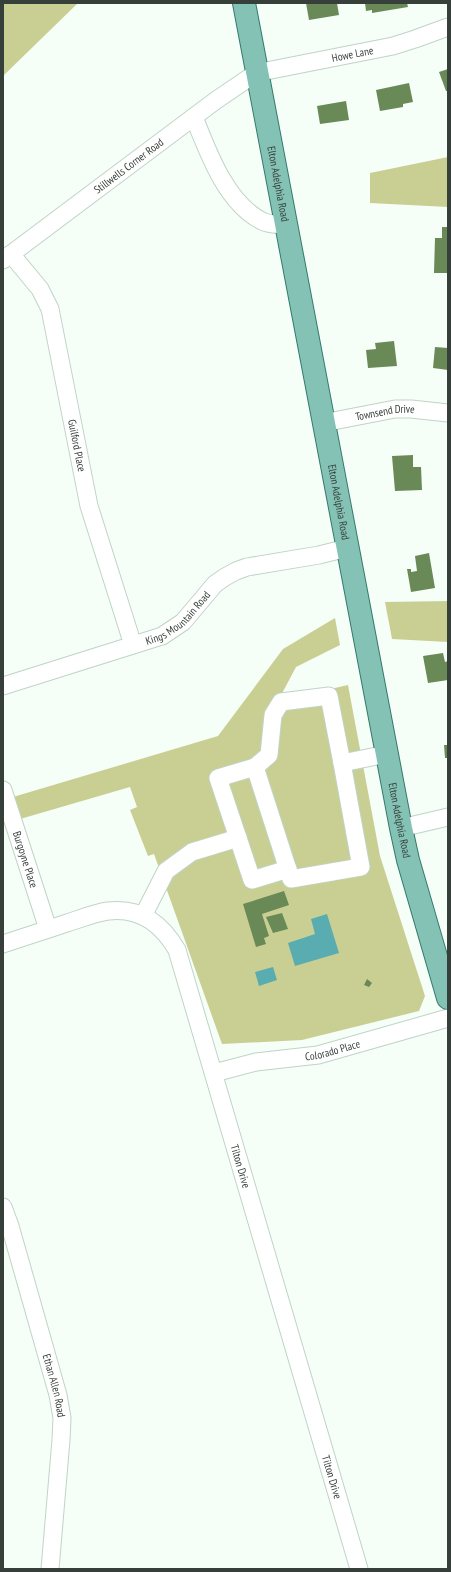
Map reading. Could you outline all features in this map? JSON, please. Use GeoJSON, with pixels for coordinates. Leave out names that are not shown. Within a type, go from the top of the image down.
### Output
{"type":"FeatureCollection","features":[{"type":"Feature","properties":{"kind":"main road","name":"Elton Adelphia Road"},"geometry":{"type":"LineString","coordinates":[[244,3],[256,73],[287,225],[400,828],[448,998]]}},
{"type":"Feature","properties":{"kind":"street","name":"Howe Lane"},"geometry":{"type":"LineString","coordinates":[[256,73],[393,46],[448,27]]}},
{"type":"Feature","properties":{"kind":"street","name":"Stillwells Corner Road"},"geometry":{"type":"LineString","coordinates":[[7,257],[194,117],[256,73]]}},
{"type":"Feature","properties":{"kind":"street"},"geometry":{"type":"LineString","coordinates":[[194,117],[220,175],[243,208],[264,222],[287,225]]}},
{"type":"Feature","properties":{"kind":"street","name":"Guilford Place"},"geometry":{"type":"LineString","coordinates":[[7,257],[40,289],[50,309],[89,506],[133,645]]}},
{"type":"Feature","properties":{"kind":"street","name":"Townsend Drive"},"geometry":{"type":"LineString","coordinates":[[323,423],[395,409],[411,409],[448,413]]}},
{"type":"Feature","properties":{"kind":"street","name":"Kings Mountain Road"},"geometry":{"type":"LineString","coordinates":[[3,686],[162,636],[179,626],[215,584],[236,571],[347,548]]}},
{"type":"Feature","properties":{"kind":"street"},"geometry":{"type":"LineString","coordinates":[[255,767],[288,869],[291,879],[361,867],[329,696],[282,702],[273,715],[269,755],[255,767],[218,778],[252,880],[288,869]]}},
{"type":"Feature","properties":{"kind":"street"},"geometry":{"type":"LineString","coordinates":[[342,763],[386,754]]}},
{"type":"Feature","properties":{"kind":"street","name":"Burgoyne Place"},"geometry":{"type":"LineString","coordinates":[[3,790],[48,929]]}},
{"type":"Feature","properties":{"kind":"street"},"geometry":{"type":"LineString","coordinates":[[400,828],[448,817]]}},
{"type":"Feature","properties":{"kind":"street"},"geometry":{"type":"LineString","coordinates":[[144,916],[166,871],[192,852],[238,838]]}},
{"type":"Feature","properties":{"kind":"street","name":"Tilton Drive"},"geometry":{"type":"LineString","coordinates":[[3,944],[108,911],[130,912],[144,916],[162,928],[178,950],[359,1569]]}},
{"type":"Feature","properties":{"kind":"street","name":"Colorado Place"},"geometry":{"type":"LineString","coordinates":[[214,1073],[256,1062],[318,1055],[448,1018]]}},
{"type":"Feature","properties":{"kind":"street","name":"Ethan Allen Road"},"geometry":{"type":"LineString","coordinates":[[3,1207],[10,1226],[58,1395],[62,1418],[62,1440],[50,1569]]}},
{"type":"Feature","properties":{"kind":"green space"},"geometry":{"type":"Polygon","coordinates":[[[3,3],[78,3],[3,76],[3,3]]]}},
{"type":"Feature","properties":{"kind":"green space"},"geometry":{"type":"Polygon","coordinates":[[[448,157],[448,207],[370,203],[370,173],[448,157]]]}},
{"type":"Feature","properties":{"kind":"green space"},"geometry":{"type":"Polygon","coordinates":[[[448,601],[448,642],[392,639],[385,602],[448,601]]]}},
{"type":"Feature","properties":{"kind":"green space"},"geometry":{"type":"Polygon","coordinates":[[[335,618],[340,645],[296,667],[278,701],[348,685],[380,856],[425,996],[419,1011],[302,1040],[222,1044],[154,854],[148,856],[130,810],[137,807],[130,787],[3,824],[3,800],[218,736],[283,649],[335,618]]]}},
{"type":"Feature","properties":{"kind":"water"},"geometry":{"type":"Polygon","coordinates":[[[327,914],[339,953],[295,966],[288,943],[315,934],[311,919],[327,914]]]}},
{"type":"Feature","properties":{"kind":"water"},"geometry":{"type":"Polygon","coordinates":[[[273,967],[277,980],[259,986],[255,972],[273,967]]]}},
{"type":"Feature","properties":{"kind":"building"},"geometry":{"type":"Polygon","coordinates":[[[306,3],[337,3],[339,15],[309,20],[306,3]]]}},
{"type":"Feature","properties":{"kind":"building"},"geometry":{"type":"Polygon","coordinates":[[[365,3],[407,3],[408,7],[372,13],[372,10],[366,11],[365,3]]]}},
{"type":"Feature","properties":{"kind":"building"},"geometry":{"type":"Polygon","coordinates":[[[448,69],[448,91],[446,91],[439,72],[448,69]]]}},
{"type":"Feature","properties":{"kind":"building"},"geometry":{"type":"Polygon","coordinates":[[[409,83],[413,102],[403,104],[403,107],[380,111],[376,90],[409,83]]]}},
{"type":"Feature","properties":{"kind":"building"},"geometry":{"type":"Polygon","coordinates":[[[346,101],[349,120],[320,124],[317,106],[346,101]]]}},
{"type":"Feature","properties":{"kind":"building"},"geometry":{"type":"Polygon","coordinates":[[[442,227],[448,227],[448,273],[434,273],[435,238],[442,238],[442,227]]]}},
{"type":"Feature","properties":{"kind":"building"},"geometry":{"type":"Polygon","coordinates":[[[394,341],[397,366],[368,368],[366,350],[376,349],[375,343],[394,341]]]}},
{"type":"Feature","properties":{"kind":"building"},"geometry":{"type":"Polygon","coordinates":[[[435,347],[448,348],[448,370],[433,368],[435,347]]]}},
{"type":"Feature","properties":{"kind":"building"},"geometry":{"type":"Polygon","coordinates":[[[413,455],[413,467],[421,467],[422,490],[395,491],[392,456],[413,455]]]}},
{"type":"Feature","properties":{"kind":"building"},"geometry":{"type":"Polygon","coordinates":[[[429,553],[435,588],[411,592],[407,569],[411,569],[411,572],[417,571],[415,556],[429,553]]]}},
{"type":"Feature","properties":{"kind":"building"},"geometry":{"type":"Polygon","coordinates":[[[443,653],[445,662],[448,661],[448,680],[428,683],[423,656],[443,653]]]}},
{"type":"Feature","properties":{"kind":"building"},"geometry":{"type":"Polygon","coordinates":[[[444,745],[448,745],[448,758],[445,758],[444,745]]]}},
{"type":"Feature","properties":{"kind":"building"},"geometry":{"type":"Polygon","coordinates":[[[284,891],[289,905],[262,914],[269,936],[264,938],[266,944],[256,947],[243,904],[284,891]]]}},
{"type":"Feature","properties":{"kind":"building"},"geometry":{"type":"Polygon","coordinates":[[[282,913],[288,929],[273,933],[266,917],[282,913]]]}},
{"type":"Feature","properties":{"kind":"building"},"geometry":{"type":"Polygon","coordinates":[[[367,979],[372,983],[369,987],[364,985],[367,979]]]}}]}
